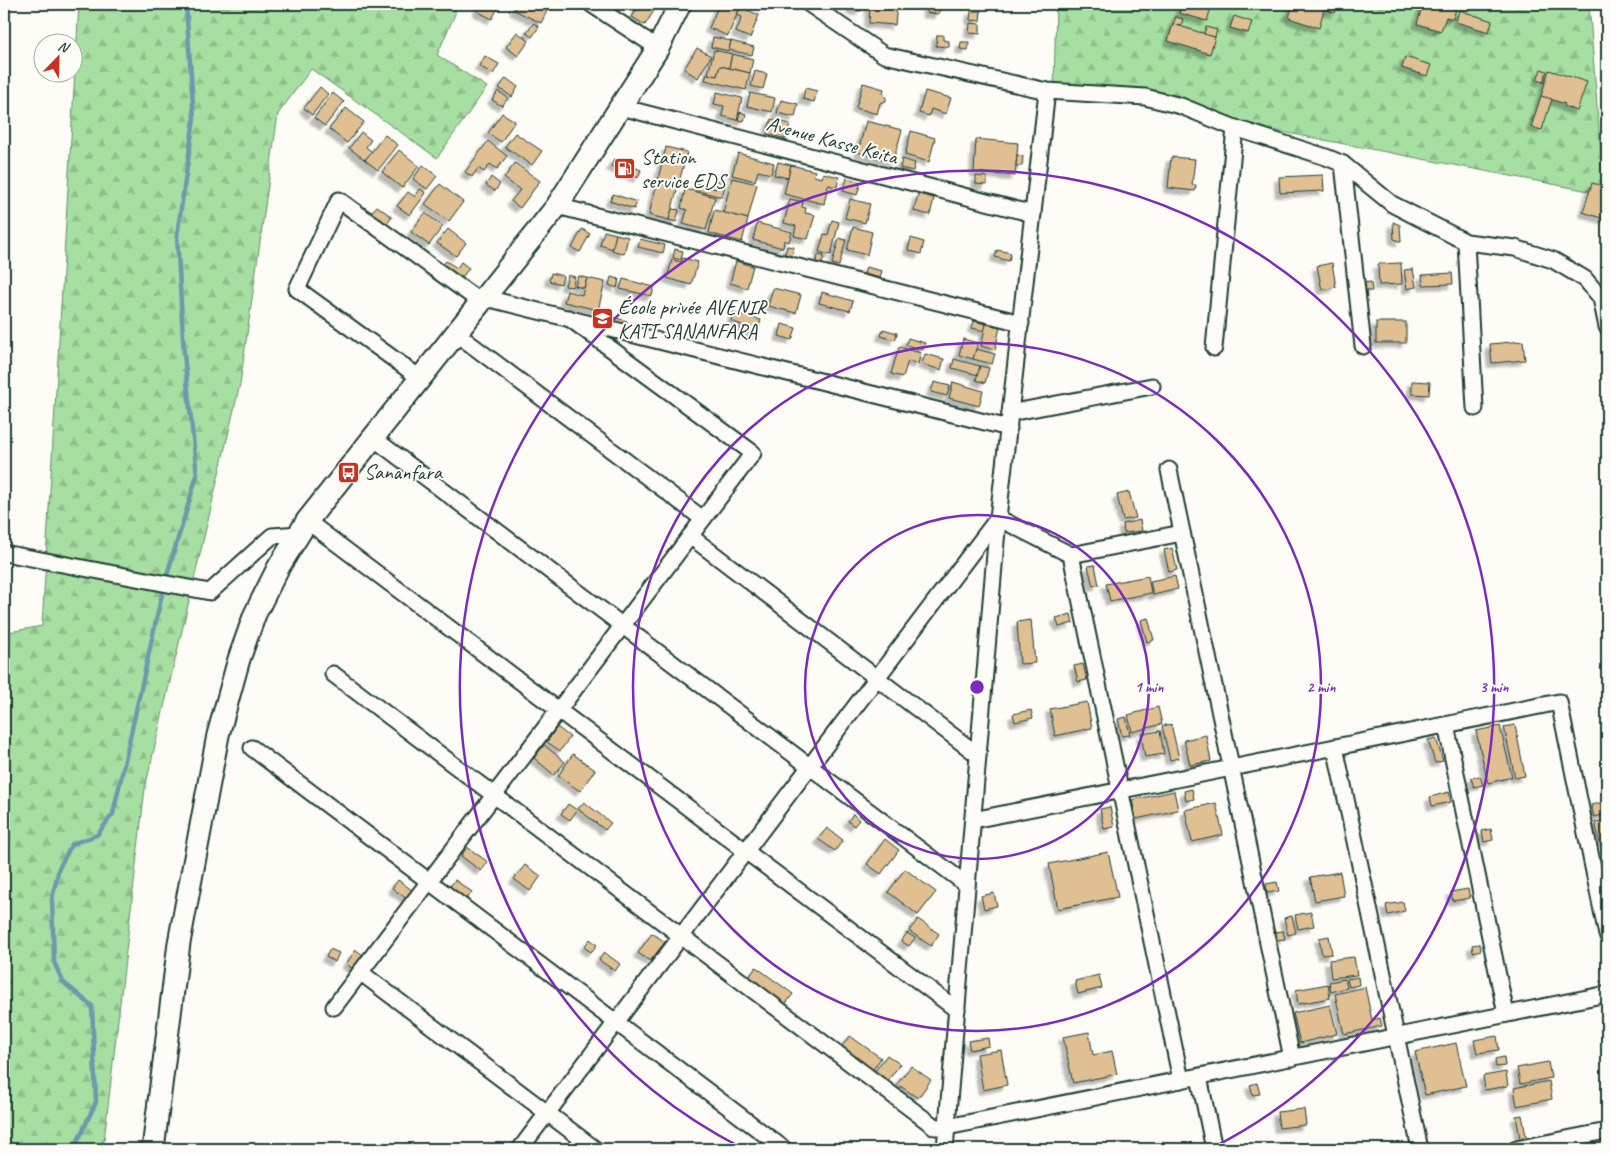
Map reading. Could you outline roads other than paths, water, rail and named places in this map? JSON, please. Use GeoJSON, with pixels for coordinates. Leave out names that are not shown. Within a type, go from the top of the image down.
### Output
{"type":"FeatureCollection","features":[{"type":"Feature","properties":{"kind":"main road"},"geometry":{"type":"LineString","coordinates":[[153,1149],[179,943],[218,735],[239,658],[255,614],[278,568],[303,528],[372,437],[457,334],[556,206],[658,48],[680,4]]}},
{"type":"Feature","properties":{"kind":"street"},"geometry":{"type":"LineString","coordinates":[[591,4],[658,48]]}},
{"type":"Feature","properties":{"kind":"street"},"geometry":{"type":"LineString","coordinates":[[809,4],[884,55],[1047,91],[1145,98],[1181,106],[1235,128],[1343,164],[1392,204],[1466,242],[1515,248],[1553,260],[1585,279],[1601,298],[1607,327]]}},
{"type":"Feature","properties":{"kind":"street"},"geometry":{"type":"LineString","coordinates":[[945,1149],[998,518],[1047,91]]}},
{"type":"Feature","properties":{"kind":"street","name":"Avenue Kasse Keita"},"geometry":{"type":"LineString","coordinates":[[621,108],[1033,214]]}},
{"type":"Feature","properties":{"kind":"street"},"geometry":{"type":"LineString","coordinates":[[1214,348],[1235,128]]}},
{"type":"Feature","properties":{"kind":"street"},"geometry":{"type":"LineString","coordinates":[[1343,164],[1363,346]]}},
{"type":"Feature","properties":{"kind":"street"},"geometry":{"type":"LineString","coordinates":[[420,378],[297,289],[339,200],[484,300],[1009,420],[1152,386]]}},
{"type":"Feature","properties":{"kind":"street"},"geometry":{"type":"LineString","coordinates":[[556,206],[1021,323]]}},
{"type":"Feature","properties":{"kind":"street"},"geometry":{"type":"LineString","coordinates":[[1466,242],[1475,408]]}},
{"type":"Feature","properties":{"kind":"street"},"geometry":{"type":"LineString","coordinates":[[334,1006],[753,453],[569,318]]}},
{"type":"Feature","properties":{"kind":"street"},"geometry":{"type":"LineString","coordinates":[[457,334],[703,519]]}},
{"type":"Feature","properties":{"kind":"street"},"geometry":{"type":"LineString","coordinates":[[372,437],[967,885]]}},
{"type":"Feature","properties":{"kind":"street"},"geometry":{"type":"LineString","coordinates":[[1169,470],[1292,1058]]}},
{"type":"Feature","properties":{"kind":"street"},"geometry":{"type":"LineString","coordinates":[[998,518],[1071,555],[1182,533]]}},
{"type":"Feature","properties":{"kind":"street"},"geometry":{"type":"LineString","coordinates":[[520,1149],[998,518]]}},
{"type":"Feature","properties":{"kind":"street"},"geometry":{"type":"LineString","coordinates":[[4,553],[210,592],[272,536],[303,528],[558,710],[957,1010]]}},
{"type":"Feature","properties":{"kind":"street"},"geometry":{"type":"LineString","coordinates":[[690,536],[978,755]]}},
{"type":"Feature","properties":{"kind":"street"},"geometry":{"type":"LineString","coordinates":[[1071,555],[1181,1080]]}},
{"type":"Feature","properties":{"kind":"street"},"geometry":{"type":"LineString","coordinates":[[333,674],[935,1127],[947,1127],[1607,994]]}},
{"type":"Feature","properties":{"kind":"street"},"geometry":{"type":"LineString","coordinates":[[973,820],[1559,702],[1607,935]]}},
{"type":"Feature","properties":{"kind":"street"},"geometry":{"type":"LineString","coordinates":[[1446,725],[1506,1014]]}},
{"type":"Feature","properties":{"kind":"street"},"geometry":{"type":"LineString","coordinates":[[1335,747],[1420,1149]]}},
{"type":"Feature","properties":{"kind":"street"},"geometry":{"type":"LineString","coordinates":[[252,748],[784,1149]]}},
{"type":"Feature","properties":{"kind":"street"},"geometry":{"type":"LineString","coordinates":[[360,972],[594,1149]]}},
{"type":"Feature","properties":{"kind":"street"},"geometry":{"type":"LineString","coordinates":[[1198,1077],[1214,1149]]}},
{"type":"Feature","properties":{"kind":"street"},"geometry":{"type":"LineString","coordinates":[[1516,1149],[1607,1131]]}},
{"type":"Feature","properties":{"kind":"waterway"},"geometry":{"type":"LineString","coordinates":[[74,1149],[96,1102],[92,1006],[63,982],[54,962],[52,899],[59,868],[72,844],[97,835],[113,814],[164,585],[197,475],[184,354],[177,236],[194,119],[186,4]]}},
{"type":"Feature","properties":{"kind":"place","name":"Station service EDS"},"geometry":{"type":"Point","coordinates":[625,169]}},
{"type":"Feature","properties":{"kind":"place","name":"École privée AVENIR KATI SANANFARA"},"geometry":{"type":"Point","coordinates":[602,319]}},
{"type":"Feature","properties":{"kind":"place","name":"Sananfara"},"geometry":{"type":"Point","coordinates":[348,472]}}]}
